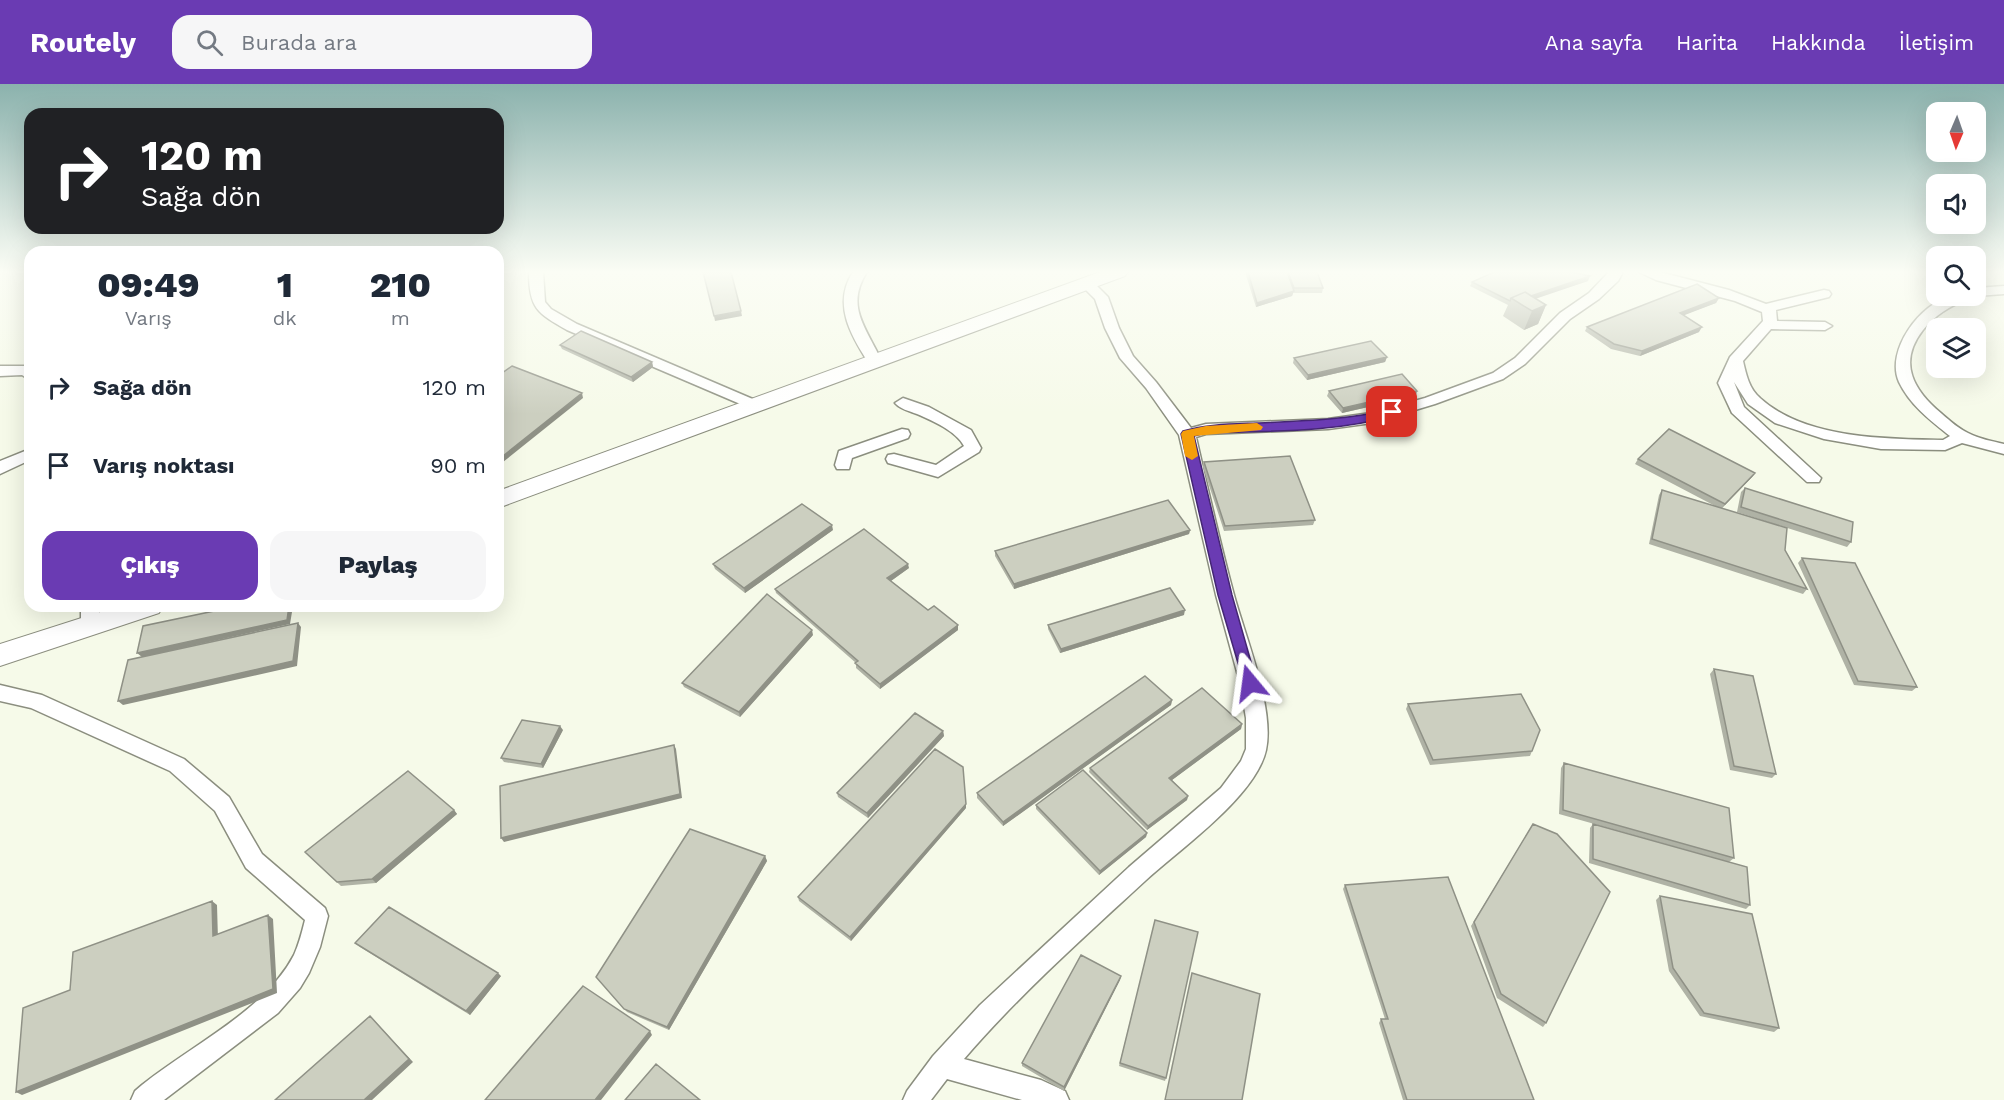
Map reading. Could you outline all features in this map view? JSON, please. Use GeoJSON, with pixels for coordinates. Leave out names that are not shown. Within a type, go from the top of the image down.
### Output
{"type":"FeatureCollection","features":[{"type":"Feature","properties":{"kind":"street"},"geometry":{"type":"LineString","coordinates":[[558,319],[757,406]]}},
{"type":"Feature","properties":{"kind":"street"},"geometry":{"type":"LineString","coordinates":[[853,319],[869,346],[875,362]]}},
{"type":"Feature","properties":{"kind":"street"},"geometry":{"type":"LineString","coordinates":[[504,498],[991,319]]}},
{"type":"Feature","properties":{"kind":"street"},"geometry":{"type":"LineString","coordinates":[[916,1100],[942,1065],[988,1013],[1137,874],[1228,794],[1249,766],[1258,735],[1250,683],[1225,595],[1187,434],[1151,385],[1127,358],[1109,319]]}},
{"type":"Feature","properties":{"kind":"street"},"geometry":{"type":"LineString","coordinates":[[1187,434],[1206,429],[1328,424],[1372,418],[1430,401],[1498,376],[1520,361],[1562,319]]}},
{"type":"Feature","properties":{"kind":"street"},"geometry":{"type":"LineString","coordinates":[[1770,319],[1768,325],[1735,360],[1726,383],[1737,409],[1812,478]]}},
{"type":"Feature","properties":{"kind":"street"},"geometry":{"type":"LineString","coordinates":[[1924,319],[1908,340],[1901,369],[1908,390],[1927,411],[1962,437],[2004,449]]}},
{"type":"Feature","properties":{"kind":"street"},"geometry":{"type":"LineString","coordinates":[[1768,325],[1825,326]]}},
{"type":"Feature","properties":{"kind":"street"},"geometry":{"type":"LineString","coordinates":[[1735,360],[1741,382],[1753,401],[1780,419],[1824,434],[1881,444],[1945,444],[1962,437]]}},
{"type":"Feature","properties":{"kind":"street"},"geometry":{"type":"LineString","coordinates":[[0,371],[24,370]]}},
{"type":"Feature","properties":{"kind":"street"},"geometry":{"type":"LineString","coordinates":[[894,459],[938,471],[973,448],[965,434],[903,403]]}},
{"type":"Feature","properties":{"kind":"street"},"geometry":{"type":"LineString","coordinates":[[843,465],[844,455],[902,434]]}},
{"type":"Feature","properties":{"kind":"street"},"geometry":{"type":"LineString","coordinates":[[0,468],[24,457]]}},
{"type":"Feature","properties":{"kind":"street"},"geometry":{"type":"LineString","coordinates":[[0,655],[90,616],[114,612]]}},
{"type":"Feature","properties":{"kind":"street"},"geometry":{"type":"LineString","coordinates":[[0,693],[35,701],[177,765],[222,804],[254,861],[317,916],[310,945],[300,966],[270,1005],[144,1100]]}},
{"type":"Feature","properties":{"kind":"street"},"geometry":{"type":"LineString","coordinates":[[942,1065],[1041,1093],[1056,1100]]}},
{"type":"Feature","properties":{"kind":"building"},"geometry":{"type":"Polygon","coordinates":[[[1606,319],[1690,319],[1702,327],[1642,351],[1614,344],[1587,327],[1606,319]]]}},
{"type":"Feature","properties":{"kind":"building"},"geometry":{"type":"Polygon","coordinates":[[[581,331],[652,362],[631,377],[560,345],[581,331]]]}},
{"type":"Feature","properties":{"kind":"building"},"geometry":{"type":"Polygon","coordinates":[[[1371,341],[1387,357],[1308,375],[1294,358],[1371,341]]]}},
{"type":"Feature","properties":{"kind":"building"},"geometry":{"type":"Polygon","coordinates":[[[512,366],[582,393],[504,455],[504,372],[512,366]]]}},
{"type":"Feature","properties":{"kind":"building"},"geometry":{"type":"Polygon","coordinates":[[[1402,374],[1417,391],[1343,408],[1329,391],[1402,374]]]}},
{"type":"Feature","properties":{"kind":"building"},"geometry":{"type":"Polygon","coordinates":[[[1669,429],[1755,473],[1725,504],[1638,459],[1669,429]]]}},
{"type":"Feature","properties":{"kind":"building"},"geometry":{"type":"Polygon","coordinates":[[[1290,456],[1315,520],[1225,526],[1204,462],[1290,456]]]}},
{"type":"Feature","properties":{"kind":"building"},"geometry":{"type":"Polygon","coordinates":[[[1745,488],[1853,522],[1851,542],[1741,507],[1745,488]]]}},
{"type":"Feature","properties":{"kind":"building"},"geometry":{"type":"Polygon","coordinates":[[[1662,490],[1787,528],[1785,550],[1807,589],[1652,539],[1662,490]]]}},
{"type":"Feature","properties":{"kind":"building"},"geometry":{"type":"Polygon","coordinates":[[[1168,500],[1190,530],[1014,584],[995,551],[1168,500]]]}},
{"type":"Feature","properties":{"kind":"building"},"geometry":{"type":"Polygon","coordinates":[[[802,504],[832,525],[744,588],[713,564],[802,504]]]}},
{"type":"Feature","properties":{"kind":"building"},"geometry":{"type":"Polygon","coordinates":[[[864,529],[908,564],[887,578],[928,610],[934,606],[958,625],[880,684],[855,663],[858,661],[775,589],[864,529]]]}},
{"type":"Feature","properties":{"kind":"building"},"geometry":{"type":"Polygon","coordinates":[[[1802,558],[1855,563],[1917,687],[1858,681],[1802,558]]]}},
{"type":"Feature","properties":{"kind":"building"},"geometry":{"type":"Polygon","coordinates":[[[1170,588],[1185,610],[1061,649],[1048,625],[1170,588]]]}},
{"type":"Feature","properties":{"kind":"building"},"geometry":{"type":"Polygon","coordinates":[[[767,594],[812,630],[739,712],[682,683],[767,594]]]}},
{"type":"Feature","properties":{"kind":"building"},"geometry":{"type":"Polygon","coordinates":[[[210,612],[288,612],[287,620],[137,653],[143,626],[210,612]]]}},
{"type":"Feature","properties":{"kind":"building"},"geometry":{"type":"Polygon","coordinates":[[[298,623],[293,661],[118,701],[128,660],[298,623]]]}},
{"type":"Feature","properties":{"kind":"building"},"geometry":{"type":"Polygon","coordinates":[[[1714,669],[1753,676],[1776,774],[1734,766],[1714,669]]]}},
{"type":"Feature","properties":{"kind":"building"},"geometry":{"type":"Polygon","coordinates":[[[1145,676],[1172,700],[1003,822],[977,793],[1145,676]]]}},
{"type":"Feature","properties":{"kind":"building"},"geometry":{"type":"Polygon","coordinates":[[[1202,688],[1242,724],[1169,778],[1188,796],[1148,826],[1090,768],[1202,688]]]}},
{"type":"Feature","properties":{"kind":"building"},"geometry":{"type":"Polygon","coordinates":[[[1521,694],[1540,730],[1532,751],[1433,760],[1408,704],[1521,694]]]}},
{"type":"Feature","properties":{"kind":"building"},"geometry":{"type":"Polygon","coordinates":[[[915,713],[943,731],[867,813],[837,793],[915,713]]]}},
{"type":"Feature","properties":{"kind":"building"},"geometry":{"type":"Polygon","coordinates":[[[522,720],[560,726],[541,764],[501,758],[522,720]]]}},
{"type":"Feature","properties":{"kind":"building"},"geometry":{"type":"Polygon","coordinates":[[[674,745],[680,794],[501,838],[500,786],[674,745]]]}},
{"type":"Feature","properties":{"kind":"building"},"geometry":{"type":"Polygon","coordinates":[[[935,749],[963,767],[966,804],[850,937],[798,897],[935,749]]]}},
{"type":"Feature","properties":{"kind":"building"},"geometry":{"type":"Polygon","coordinates":[[[1564,763],[1729,808],[1734,858],[1563,810],[1564,763]]]}},
{"type":"Feature","properties":{"kind":"building"},"geometry":{"type":"Polygon","coordinates":[[[1083,770],[1147,833],[1100,871],[1036,805],[1083,770]]]}},
{"type":"Feature","properties":{"kind":"building"},"geometry":{"type":"Polygon","coordinates":[[[408,771],[454,810],[372,879],[337,882],[305,852],[408,771]]]}},
{"type":"Feature","properties":{"kind":"building"},"geometry":{"type":"Polygon","coordinates":[[[1533,824],[1557,834],[1610,892],[1546,1023],[1501,994],[1474,922],[1533,824]]]}},
{"type":"Feature","properties":{"kind":"building"},"geometry":{"type":"Polygon","coordinates":[[[1593,824],[1747,867],[1750,905],[1593,859],[1593,824]]]}},
{"type":"Feature","properties":{"kind":"building"},"geometry":{"type":"Polygon","coordinates":[[[690,829],[765,856],[667,1027],[624,1009],[596,977],[690,829]]]}},
{"type":"Feature","properties":{"kind":"building"},"geometry":{"type":"Polygon","coordinates":[[[1448,877],[1534,1100],[1407,1100],[1381,1019],[1388,1019],[1345,885],[1448,877]]]}},
{"type":"Feature","properties":{"kind":"building"},"geometry":{"type":"Polygon","coordinates":[[[1660,896],[1752,914],[1779,1028],[1704,1013],[1673,968],[1660,896]]]}},
{"type":"Feature","properties":{"kind":"building"},"geometry":{"type":"Polygon","coordinates":[[[212,901],[213,936],[268,915],[273,989],[16,1092],[23,1008],[70,990],[73,952],[212,901]]]}},
{"type":"Feature","properties":{"kind":"building"},"geometry":{"type":"Polygon","coordinates":[[[389,907],[498,973],[466,1011],[355,943],[389,907]]]}},
{"type":"Feature","properties":{"kind":"building"},"geometry":{"type":"Polygon","coordinates":[[[1155,920],[1198,932],[1166,1078],[1120,1063],[1155,920]]]}},
{"type":"Feature","properties":{"kind":"building"},"geometry":{"type":"Polygon","coordinates":[[[1081,955],[1121,976],[1064,1087],[1022,1063],[1081,955]]]}},
{"type":"Feature","properties":{"kind":"building"},"geometry":{"type":"Polygon","coordinates":[[[1192,973],[1260,994],[1242,1100],[1165,1100],[1192,973]]]}},
{"type":"Feature","properties":{"kind":"building"},"geometry":{"type":"Polygon","coordinates":[[[583,986],[650,1031],[595,1100],[485,1100],[583,986]]]}},
{"type":"Feature","properties":{"kind":"building"},"geometry":{"type":"Polygon","coordinates":[[[370,1016],[409,1059],[364,1100],[275,1100],[370,1016]]]}},
{"type":"Feature","properties":{"kind":"building"},"geometry":{"type":"Polygon","coordinates":[[[656,1064],[700,1100],[625,1100],[656,1064]]]}},
{"type":"Feature","properties":{"kind":"slow traffic"},"geometry":{"type":"LineString","coordinates":[[1192,456],[1187,434],[1206,429],[1257,427]]}},
{"type":"Feature","properties":{"kind":"route"},"geometry":{"type":"LineString","coordinates":[[1250,683],[1225,595],[1187,434],[1206,429],[1328,424],[1372,418],[1392,412]]}}]}
